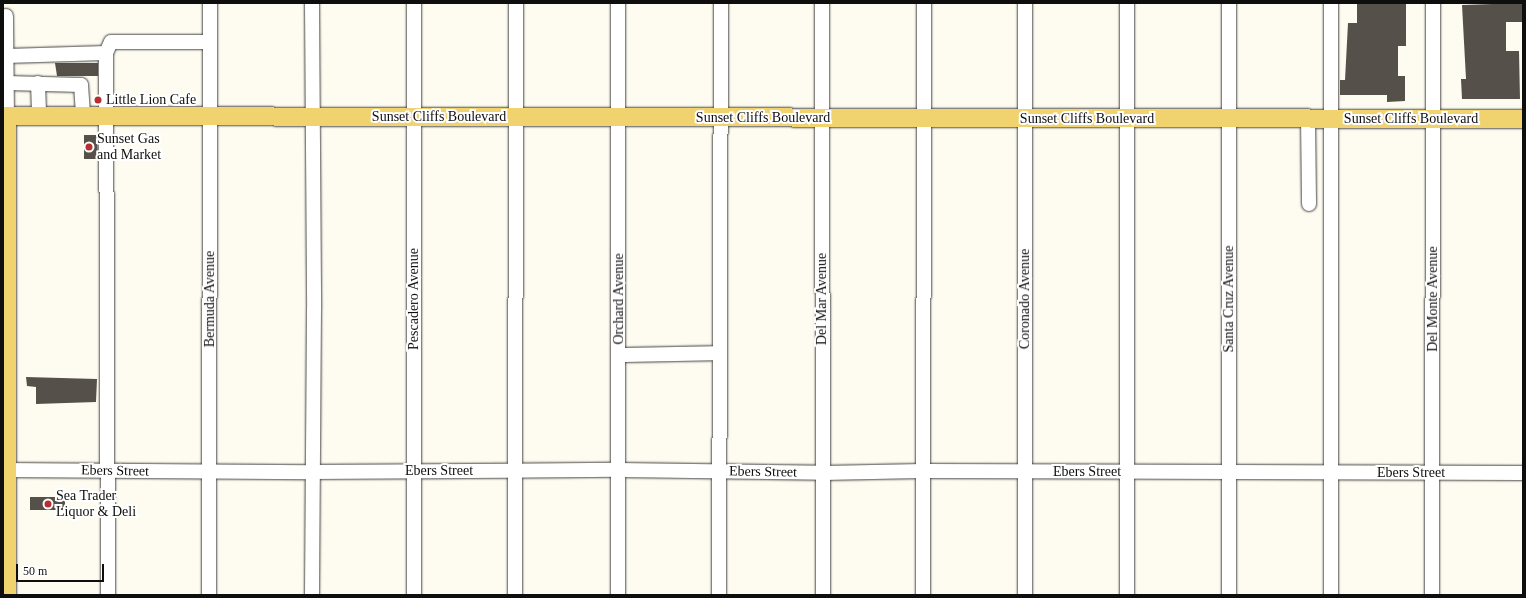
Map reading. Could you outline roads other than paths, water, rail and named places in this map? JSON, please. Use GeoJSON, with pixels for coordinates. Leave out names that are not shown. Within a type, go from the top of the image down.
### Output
{"type":"FeatureCollection","features":[{"type":"Feature","properties":{"kind":"main road","name":"Sunset Cliffs Boulevard"},"geometry":{"type":"LineString","coordinates":[[5,116],[210,115],[619,118],[1523,119]]}},
{"type":"Feature","properties":{"kind":"main road"},"geometry":{"type":"LineString","coordinates":[[5,116],[4,470],[7,595]]}},
{"type":"Feature","properties":{"kind":"street","name":"Bermuda Avenue"},"geometry":{"type":"LineString","coordinates":[[209,595],[210,3]]}},
{"type":"Feature","properties":{"kind":"street"},"geometry":{"type":"LineString","coordinates":[[312,3],[314,309],[312,595]]}},
{"type":"Feature","properties":{"kind":"street","name":"Pescadero Avenue"},"geometry":{"type":"LineString","coordinates":[[414,3],[414,595]]}},
{"type":"Feature","properties":{"kind":"street"},"geometry":{"type":"LineString","coordinates":[[516,3],[516,595]]}},
{"type":"Feature","properties":{"kind":"street","name":"Orchard Avenue"},"geometry":{"type":"LineString","coordinates":[[618,3],[618,595]]}},
{"type":"Feature","properties":{"kind":"street"},"geometry":{"type":"LineString","coordinates":[[719,595],[720,3]]}},
{"type":"Feature","properties":{"kind":"street","name":"Del Mar Avenue"},"geometry":{"type":"LineString","coordinates":[[822,3],[823,595]]}},
{"type":"Feature","properties":{"kind":"street"},"geometry":{"type":"LineString","coordinates":[[923,595],[922,471],[924,3]]}},
{"type":"Feature","properties":{"kind":"street","name":"Coronado Avenue"},"geometry":{"type":"LineString","coordinates":[[1025,3],[1025,595]]}},
{"type":"Feature","properties":{"kind":"street"},"geometry":{"type":"LineString","coordinates":[[1127,3],[1127,595]]}},
{"type":"Feature","properties":{"kind":"street","name":"Santa Cruz Avenue"},"geometry":{"type":"LineString","coordinates":[[1229,3],[1228,473],[1230,595]]}},
{"type":"Feature","properties":{"kind":"street"},"geometry":{"type":"LineString","coordinates":[[1331,3],[1331,595]]}},
{"type":"Feature","properties":{"kind":"street","name":"Del Monte Avenue"},"geometry":{"type":"LineString","coordinates":[[1432,595],[1433,3]]}},
{"type":"Feature","properties":{"kind":"street"},"geometry":{"type":"LineString","coordinates":[[5,116],[7,83],[6,16]]}},
{"type":"Feature","properties":{"kind":"street"},"geometry":{"type":"LineString","coordinates":[[108,595],[106,182],[108,115],[106,53],[111,42],[210,42]]}},
{"type":"Feature","properties":{"kind":"street"},"geometry":{"type":"LineString","coordinates":[[6,56],[106,53]]}},
{"type":"Feature","properties":{"kind":"street"},"geometry":{"type":"LineString","coordinates":[[7,83],[81,84],[82,116]]}},
{"type":"Feature","properties":{"kind":"street"},"geometry":{"type":"LineString","coordinates":[[38,83],[39,116]]}},
{"type":"Feature","properties":{"kind":"street"},"geometry":{"type":"LineString","coordinates":[[1308,119],[1309,204]]}},
{"type":"Feature","properties":{"kind":"street"},"geometry":{"type":"LineString","coordinates":[[619,355],[719,353]]}},
{"type":"Feature","properties":{"kind":"street","name":"Ebers Street"},"geometry":{"type":"LineString","coordinates":[[4,470],[108,472],[618,470],[823,473],[922,471],[1523,473]]}},
{"type":"Feature","properties":{"kind":"place","name":"Little Lion Cafe"},"geometry":{"type":"Point","coordinates":[98,100]}},
{"type":"Feature","properties":{"kind":"place","name":"Sunset Gas and Market"},"geometry":{"type":"Point","coordinates":[89,147]}},
{"type":"Feature","properties":{"kind":"place","name":"Sea Trader Liquor & Deli"},"geometry":{"type":"Point","coordinates":[48,504]}}]}
